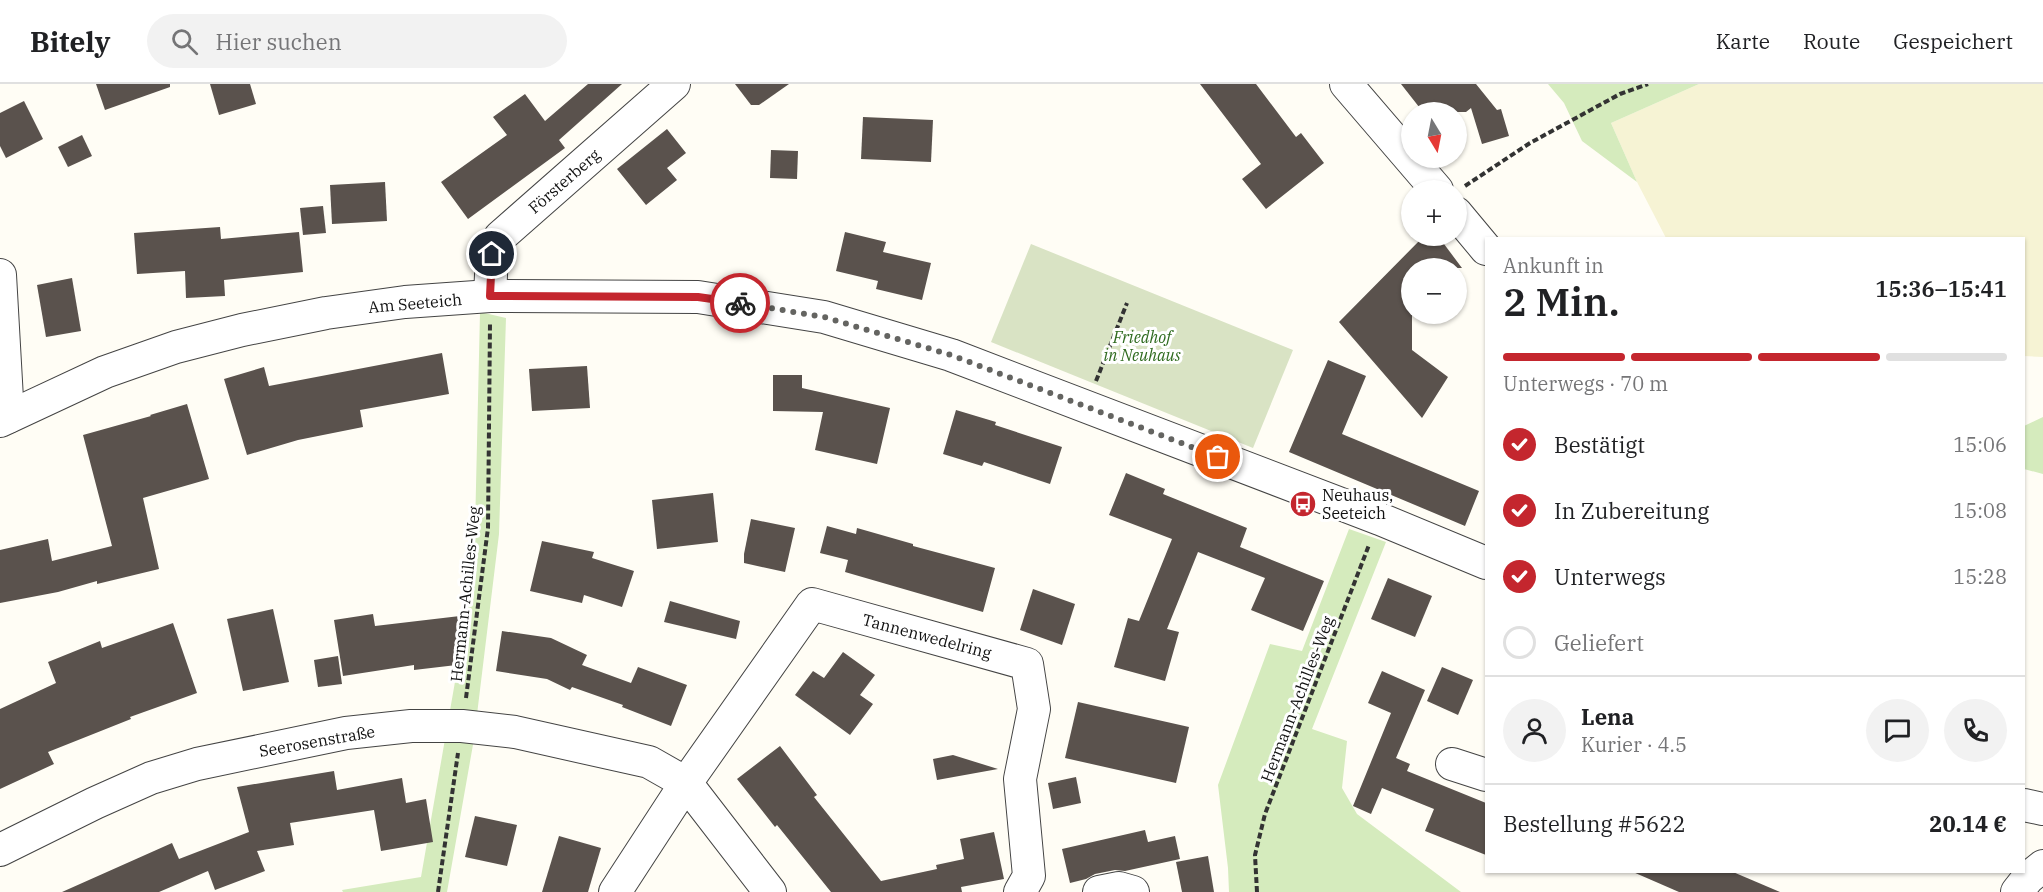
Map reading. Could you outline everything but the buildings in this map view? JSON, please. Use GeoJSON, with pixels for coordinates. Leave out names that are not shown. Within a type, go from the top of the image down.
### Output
{"type":"FeatureCollection","features":[{"type":"Feature","properties":{"kind":"street","name":"Försterberg"},"geometry":{"type":"LineString","coordinates":[[490,296],[492,254],[500,237],[674,84]]}},
{"type":"Feature","properties":{"kind":"street"},"geometry":{"type":"LineString","coordinates":[[1346,84],[1428,180]]}},
{"type":"Feature","properties":{"kind":"street"},"geometry":{"type":"LineString","coordinates":[[1467,226],[1485,248]]}},
{"type":"Feature","properties":{"kind":"street"},"geometry":{"type":"LineString","coordinates":[[0,275],[4,419]]}},
{"type":"Feature","properties":{"kind":"street","name":"Am Seeteich"},"geometry":{"type":"LineString","coordinates":[[4,419],[105,372],[176,347],[242,330],[326,313],[405,302],[490,296],[698,297],[824,317],[951,355],[1380,519],[1485,563]]}},
{"type":"Feature","properties":{"kind":"street","name":"Tannenwedelring"},"geometry":{"type":"LineString","coordinates":[[686,783],[812,604],[1027,664],[1034,709],[1020,779],[1029,876],[1020,892]]}},
{"type":"Feature","properties":{"kind":"street","name":"Seerosenstraße"},"geometry":{"type":"LineString","coordinates":[[0,850],[151,778],[197,764],[346,733],[411,726],[462,726],[515,732],[648,762],[686,783],[770,892]]}},
{"type":"Feature","properties":{"kind":"street"},"geometry":{"type":"LineString","coordinates":[[1452,764],[1485,776]]}},
{"type":"Feature","properties":{"kind":"street"},"geometry":{"type":"LineString","coordinates":[[615,892],[686,783]]}},
{"type":"Feature","properties":{"kind":"street"},"geometry":{"type":"LineString","coordinates":[[2025,805],[2043,809]]}},
{"type":"Feature","properties":{"kind":"street"},"geometry":{"type":"LineString","coordinates":[[1099,892],[1119,888],[1133,892]]}},
{"type":"Feature","properties":{"kind":"path"},"geometry":{"type":"LineString","coordinates":[[1467,184],[1530,142],[1620,94],[1647,84]]}},
{"type":"Feature","properties":{"kind":"path","name":"Hermann-Achilles-Weg"},"geometry":{"type":"LineString","coordinates":[[438,892],[488,528],[490,296]]}},
{"type":"Feature","properties":{"kind":"path"},"geometry":{"type":"LineString","coordinates":[[1086,406],[1127,303]]}},
{"type":"Feature","properties":{"kind":"path","name":"Hermann-Achilles-Weg"},"geometry":{"type":"LineString","coordinates":[[1257,892],[1255,855],[1265,814],[1380,519]]}},
{"type":"Feature","properties":{"kind":"shaded area"},"geometry":{"type":"Polygon","coordinates":[[[1699,84],[2043,84],[2043,357],[2025,356],[2025,237],[1665,237],[1637,182],[1611,123],[1699,84]]]}},
{"type":"Feature","properties":{"kind":"green space"},"geometry":{"type":"Polygon","coordinates":[[[1548,84],[1699,84],[1611,123],[1637,182],[1582,141],[1564,103],[1548,84]]]}},
{"type":"Feature","properties":{"kind":"green space","name":"Friedhof in Neuhaus"},"geometry":{"type":"Polygon","coordinates":[[[1031,244],[1293,350],[1253,448],[991,342],[1031,244]]]}},
{"type":"Feature","properties":{"kind":"green space"},"geometry":{"type":"Polygon","coordinates":[[[480,312],[506,318],[499,534],[474,739],[447,892],[343,892],[342,890],[421,877],[456,676],[475,530],[480,312]]]}},
{"type":"Feature","properties":{"kind":"green space"},"geometry":{"type":"Polygon","coordinates":[[[2043,417],[2043,474],[2025,469],[2025,426],[2043,417]]]}},
{"type":"Feature","properties":{"kind":"green space"},"geometry":{"type":"Polygon","coordinates":[[[1349,529],[1386,542],[1312,729],[1347,741],[1342,788],[1357,814],[1461,892],[1229,892],[1218,785],[1270,644],[1302,651],[1349,529]]]}},
{"type":"Feature","properties":{"kind":"way so far"},"geometry":{"type":"LineString","coordinates":[[740,303],[824,317],[951,355],[1218,457]]}},
{"type":"Feature","properties":{"kind":"place","name":"Neuhaus, Seeteich"},"geometry":{"type":"Point","coordinates":[1303,504]}},
{"type":"Feature","properties":{"kind":"route"},"geometry":{"type":"LineString","coordinates":[[492,254],[490,296],[698,297],[740,303]]}}]}
